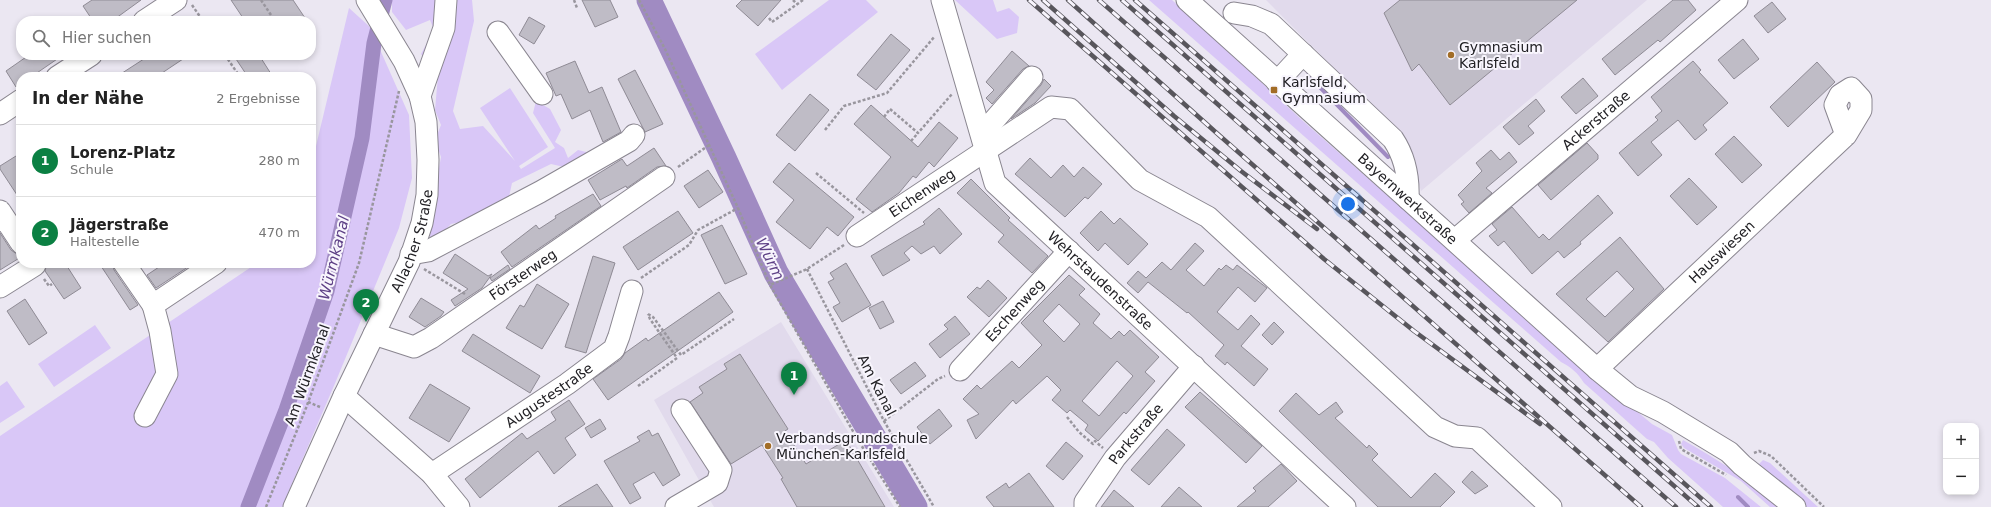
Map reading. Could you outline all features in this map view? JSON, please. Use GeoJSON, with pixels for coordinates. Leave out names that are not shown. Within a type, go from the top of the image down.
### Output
{"type":"FeatureCollection","features":[{"type":"Feature","properties":{"kind":"street","name":"Allacher Straße"},"geometry":{"type":"LineString","coordinates":[[294,507],[344,396],[374,334],[417,261],[427,195],[428,160],[426,122],[420,96],[393,41],[367,0]]}},
{"type":"Feature","properties":{"kind":"street"},"geometry":{"type":"LineString","coordinates":[[420,96],[444,28],[446,0]]}},
{"type":"Feature","properties":{"kind":"street","name":"Wehrstaudenstraße"},"geometry":{"type":"LineString","coordinates":[[942,0],[966,78],[995,183],[1345,507]]}},
{"type":"Feature","properties":{"kind":"street","name":"Bayernwerkstraße"},"geometry":{"type":"LineString","coordinates":[[1187,0],[1597,369],[1630,396],[1643,411],[1724,460],[1735,470],[1795,507]]}},
{"type":"Feature","properties":{"kind":"street"},"geometry":{"type":"LineString","coordinates":[[1217,27],[1252,0]]}},
{"type":"Feature","properties":{"kind":"street","name":"Ackerstraße"},"geometry":{"type":"LineString","coordinates":[[1455,240],[1737,0]]}},
{"type":"Feature","properties":{"kind":"street"},"geometry":{"type":"LineString","coordinates":[[154,16],[183,1]]}},
{"type":"Feature","properties":{"kind":"street"},"geometry":{"type":"LineString","coordinates":[[1234,13],[1252,16],[1271,24],[1393,139],[1401,150],[1409,182],[1408,199]]}},
{"type":"Feature","properties":{"kind":"street"},"geometry":{"type":"LineString","coordinates":[[498,32],[542,94]]}},
{"type":"Feature","properties":{"kind":"street"},"geometry":{"type":"LineString","coordinates":[[1277,82],[1303,54]]}},
{"type":"Feature","properties":{"kind":"street"},"geometry":{"type":"LineString","coordinates":[[65,72],[83,60]]}},
{"type":"Feature","properties":{"kind":"street"},"geometry":{"type":"LineString","coordinates":[[984,142],[1032,77]]}},
{"type":"Feature","properties":{"kind":"street"},"geometry":{"type":"LineString","coordinates":[[984,142],[1051,107],[1070,109],[1140,180],[1208,217],[1435,427],[1455,436],[1477,438],[1551,507]]}},
{"type":"Feature","properties":{"kind":"street"},"geometry":{"type":"LineString","coordinates":[[417,261],[428,251],[540,192],[629,141],[634,135]]}},
{"type":"Feature","properties":{"kind":"street","name":"Hauswiesen"},"geometry":{"type":"LineString","coordinates":[[1597,369],[1846,136]]}},
{"type":"Feature","properties":{"kind":"street","name":"Eichenweg"},"geometry":{"type":"LineString","coordinates":[[858,236],[984,142]]}},
{"type":"Feature","properties":{"kind":"street","name":"Försterweg"},"geometry":{"type":"LineString","coordinates":[[374,334],[414,347],[431,338],[664,177]]}},
{"type":"Feature","properties":{"kind":"street"},"geometry":{"type":"LineString","coordinates":[[0,212],[16,236]]}},
{"type":"Feature","properties":{"kind":"street","name":"Eschenweg"},"geometry":{"type":"LineString","coordinates":[[960,370],[1069,251]]}},
{"type":"Feature","properties":{"kind":"street"},"geometry":{"type":"LineString","coordinates":[[0,287],[30,268]]}},
{"type":"Feature","properties":{"kind":"street"},"geometry":{"type":"LineString","coordinates":[[127,268],[153,305],[160,331],[167,374],[145,416]]}},
{"type":"Feature","properties":{"kind":"street"},"geometry":{"type":"LineString","coordinates":[[153,305],[208,268]]}},
{"type":"Feature","properties":{"kind":"street","name":"Augustestraße"},"geometry":{"type":"LineString","coordinates":[[432,474],[567,384],[614,349],[632,291]]}},
{"type":"Feature","properties":{"kind":"street","name":"Parkstraße"},"geometry":{"type":"LineString","coordinates":[[1085,507],[1085,502],[1115,458],[1194,366]]}},
{"type":"Feature","properties":{"kind":"street"},"geometry":{"type":"LineString","coordinates":[[344,396],[432,474],[459,507]]}},
{"type":"Feature","properties":{"kind":"street","name":"Bayernwerkstraße"},"geometry":{"type":"LineString","coordinates":[[1630,396],[1658,409],[1729,452],[1735,470]]}},
{"type":"Feature","properties":{"kind":"street"},"geometry":{"type":"LineString","coordinates":[[676,507],[717,483],[721,470],[682,410]]}},
{"type":"Feature","properties":{"kind":"path"},"geometry":{"type":"LineString","coordinates":[[261,0],[272,16]]}},
{"type":"Feature","properties":{"kind":"path"},"geometry":{"type":"LineString","coordinates":[[574,0],[577,8]]}},
{"type":"Feature","properties":{"kind":"path"},"geometry":{"type":"LineString","coordinates":[[639,0],[665,49],[738,208],[770,285],[858,440],[900,507]]}},
{"type":"Feature","properties":{"kind":"path"},"geometry":{"type":"LineString","coordinates":[[793,0],[797,4]]}},
{"type":"Feature","properties":{"kind":"path"},"geometry":{"type":"LineString","coordinates":[[769,18],[772,22],[803,0]]}},
{"type":"Feature","properties":{"kind":"path"},"geometry":{"type":"LineString","coordinates":[[183,1],[198,16]]}},
{"type":"Feature","properties":{"kind":"path"},"geometry":{"type":"LineString","coordinates":[[825,130],[844,106],[887,93],[948,20]]}},
{"type":"Feature","properties":{"kind":"path"},"geometry":{"type":"LineString","coordinates":[[229,60],[237,72]]}},
{"type":"Feature","properties":{"kind":"path"},"geometry":{"type":"LineString","coordinates":[[911,142],[966,78]]}},
{"type":"Feature","properties":{"kind":"path","name":"Am Würmkanal"},"geometry":{"type":"LineString","coordinates":[[266,507],[306,408],[359,263],[399,89]]}},
{"type":"Feature","properties":{"kind":"path"},"geometry":{"type":"LineString","coordinates":[[884,117],[890,109],[918,133]]}},
{"type":"Feature","properties":{"kind":"path"},"geometry":{"type":"LineString","coordinates":[[664,177],[709,145]]}},
{"type":"Feature","properties":{"kind":"path"},"geometry":{"type":"LineString","coordinates":[[816,174],[877,223]]}},
{"type":"Feature","properties":{"kind":"path"},"geometry":{"type":"LineString","coordinates":[[632,291],[637,280],[689,245],[698,230],[738,208]]}},
{"type":"Feature","properties":{"kind":"path"},"geometry":{"type":"LineString","coordinates":[[770,285],[786,280],[807,269],[858,236]]}},
{"type":"Feature","properties":{"kind":"path"},"geometry":{"type":"LineString","coordinates":[[417,261],[480,303]]}},
{"type":"Feature","properties":{"kind":"path","name":"Am Kanal"},"geometry":{"type":"LineString","coordinates":[[807,269],[884,421],[934,507]]}},
{"type":"Feature","properties":{"kind":"path"},"geometry":{"type":"LineString","coordinates":[[638,386],[677,358],[650,320],[648,314],[653,317],[681,356],[734,320]]}},
{"type":"Feature","properties":{"kind":"path"},"geometry":{"type":"LineString","coordinates":[[884,421],[938,379],[960,370]]}},
{"type":"Feature","properties":{"kind":"path"},"geometry":{"type":"LineString","coordinates":[[1067,417],[1078,432],[1092,444],[1095,441],[1115,458]]}},
{"type":"Feature","properties":{"kind":"path"},"geometry":{"type":"LineString","coordinates":[[1681,435],[1679,443],[1681,449],[1735,470],[1754,453],[1759,452],[1771,456],[1824,507]]}},
{"type":"Feature","properties":{"kind":"shaded area"},"geometry":{"type":"Polygon","coordinates":[[[392,0],[472,0],[474,21],[453,111],[460,129],[483,126],[515,161],[480,108],[510,88],[548,147],[519,166],[521,169],[555,148],[533,113],[536,101],[550,109],[561,130],[555,142],[564,148],[568,158],[578,150],[586,152],[587,159],[573,169],[551,164],[512,183],[507,206],[474,219],[451,224],[433,243],[428,231],[441,157],[435,140],[441,125],[435,110],[439,64],[427,62],[421,54],[434,30],[430,20],[406,30],[392,12],[392,0]]]}},
{"type":"Feature","properties":{"kind":"shaded area"},"geometry":{"type":"Polygon","coordinates":[[[829,0],[866,0],[878,12],[782,90],[755,54],[829,0]]]}},
{"type":"Feature","properties":{"kind":"shaded area"},"geometry":{"type":"Polygon","coordinates":[[[955,0],[993,0],[997,12],[1009,8],[1019,17],[1017,33],[997,39],[955,0]]]}},
{"type":"Feature","properties":{"kind":"shaded area"},"geometry":{"type":"Polygon","coordinates":[[[1149,0],[1172,0],[1303,121],[1535,326],[1652,424],[1672,435],[1681,454],[1725,478],[1761,507],[1723,507],[1668,458],[1654,442],[1647,439],[1584,383],[1574,371],[1561,362],[1149,0]]]}},
{"type":"Feature","properties":{"kind":"shaded area","name":"Gymnasium Karlsfeld"},"geometry":{"type":"Polygon","coordinates":[[[1266,0],[1647,0],[1421,191],[1407,142],[1266,0]]]}},
{"type":"Feature","properties":{"kind":"shaded area"},"geometry":{"type":"Polygon","coordinates":[[[349,8],[370,27],[409,115],[412,178],[399,228],[282,507],[0,507],[0,436],[250,268],[316,268],[316,146],[349,8]]]}},
{"type":"Feature","properties":{"kind":"shaded area","name":"Verbandsgrundschule München-Karlsfeld"},"geometry":{"type":"Polygon","coordinates":[[[781,322],[894,507],[714,507],[654,400],[781,322]]]}},
{"type":"Feature","properties":{"kind":"shaded area"},"geometry":{"type":"Polygon","coordinates":[[[95,325],[111,348],[54,387],[38,364],[95,325]]]}},
{"type":"Feature","properties":{"kind":"shaded area"},"geometry":{"type":"Polygon","coordinates":[[[7,381],[25,407],[0,423],[0,386],[7,381]]]}},
{"type":"Feature","properties":{"kind":"shaded area"},"geometry":{"type":"Polygon","coordinates":[[[1683,440],[1735,472],[1784,507],[1770,507],[1741,481],[1684,448],[1681,444],[1683,440]]]}},
{"type":"Feature","properties":{"kind":"shaded area"},"geometry":{"type":"Polygon","coordinates":[[[1763,460],[1770,463],[1818,507],[1804,507],[1761,469],[1759,464],[1763,460]]]}},
{"type":"Feature","properties":{"kind":"building"},"geometry":{"type":"Polygon","coordinates":[[[92,0],[141,0],[119,16],[90,16],[83,6],[92,0]]]}},
{"type":"Feature","properties":{"kind":"building"},"geometry":{"type":"Polygon","coordinates":[[[231,0],[293,0],[304,16],[242,16],[231,0]]]}},
{"type":"Feature","properties":{"kind":"building"},"geometry":{"type":"Polygon","coordinates":[[[582,0],[610,0],[618,17],[595,27],[582,0]]]}},
{"type":"Feature","properties":{"kind":"building"},"geometry":{"type":"Polygon","coordinates":[[[742,0],[781,0],[758,26],[736,6],[742,0]]]}},
{"type":"Feature","properties":{"kind":"building","name":"Gymnasium Karlsfeld"},"geometry":{"type":"Polygon","coordinates":[[[1400,0],[1577,0],[1450,105],[1419,64],[1412,71],[1384,13],[1400,0]]]}},
{"type":"Feature","properties":{"kind":"building"},"geometry":{"type":"Polygon","coordinates":[[[1673,0],[1688,0],[1696,10],[1660,42],[1658,40],[1615,75],[1602,59],[1673,0]]]}},
{"type":"Feature","properties":{"kind":"building"},"geometry":{"type":"Polygon","coordinates":[[[1772,2],[1786,19],[1768,33],[1754,16],[1772,2]]]}},
{"type":"Feature","properties":{"kind":"building"},"geometry":{"type":"Polygon","coordinates":[[[529,17],[545,26],[534,44],[519,35],[529,17]]]}},
{"type":"Feature","properties":{"kind":"building"},"geometry":{"type":"Polygon","coordinates":[[[891,34],[910,50],[876,90],[857,75],[891,34]]]}},
{"type":"Feature","properties":{"kind":"building"},"geometry":{"type":"Polygon","coordinates":[[[1743,39],[1759,59],[1734,79],[1718,60],[1743,39]]]}},
{"type":"Feature","properties":{"kind":"building"},"geometry":{"type":"Polygon","coordinates":[[[1012,51],[1029,66],[1023,69],[992,104],[986,98],[994,90],[986,82],[1012,51]]]}},
{"type":"Feature","properties":{"kind":"building"},"geometry":{"type":"Polygon","coordinates":[[[22,60],[56,60],[38,72],[16,72],[16,87],[6,71],[22,60]]]}},
{"type":"Feature","properties":{"kind":"building"},"geometry":{"type":"Polygon","coordinates":[[[142,60],[182,60],[164,72],[124,72],[142,60]]]}},
{"type":"Feature","properties":{"kind":"building"},"geometry":{"type":"Polygon","coordinates":[[[237,60],[262,60],[270,72],[245,72],[237,60]]]}},
{"type":"Feature","properties":{"kind":"building"},"geometry":{"type":"Polygon","coordinates":[[[575,61],[589,93],[602,87],[621,132],[603,142],[590,110],[572,119],[561,94],[556,96],[546,73],[575,61]]]}},
{"type":"Feature","properties":{"kind":"building"},"geometry":{"type":"Polygon","coordinates":[[[1693,61],[1701,70],[1699,72],[1728,103],[1703,125],[1707,130],[1695,140],[1678,120],[1651,142],[1662,155],[1638,176],[1619,153],[1658,120],[1655,117],[1662,111],[1651,97],[1693,61]]]}},
{"type":"Feature","properties":{"kind":"building"},"geometry":{"type":"Polygon","coordinates":[[[1817,62],[1835,82],[1788,127],[1770,107],[1817,62]]]}},
{"type":"Feature","properties":{"kind":"building"},"geometry":{"type":"Polygon","coordinates":[[[635,70],[663,124],[645,132],[618,79],[635,70]]]}},
{"type":"Feature","properties":{"kind":"building"},"geometry":{"type":"Polygon","coordinates":[[[1583,78],[1598,96],[1576,114],[1561,97],[1583,78]]]}},
{"type":"Feature","properties":{"kind":"building"},"geometry":{"type":"Polygon","coordinates":[[[1044,79],[1051,86],[1035,103],[1011,119],[1041,85],[1044,79]]]}},
{"type":"Feature","properties":{"kind":"building"},"geometry":{"type":"Polygon","coordinates":[[[810,94],[829,110],[795,151],[776,135],[810,94]]]}},
{"type":"Feature","properties":{"kind":"building"},"geometry":{"type":"Polygon","coordinates":[[[1536,99],[1545,111],[1528,126],[1534,133],[1519,145],[1503,127],[1536,99]]]}},
{"type":"Feature","properties":{"kind":"building"},"geometry":{"type":"Polygon","coordinates":[[[871,105],[918,147],[939,122],[958,138],[934,167],[929,162],[916,178],[913,176],[899,193],[872,212],[856,199],[891,157],[854,124],[871,105]]]}},
{"type":"Feature","properties":{"kind":"building"},"geometry":{"type":"Polygon","coordinates":[[[1734,136],[1762,165],[1742,183],[1715,154],[1734,136]]]}},
{"type":"Feature","properties":{"kind":"building"},"geometry":{"type":"Polygon","coordinates":[[[1587,143],[1598,155],[1598,159],[1551,200],[1538,185],[1587,143]]]}},
{"type":"Feature","properties":{"kind":"building"},"geometry":{"type":"Polygon","coordinates":[[[654,148],[666,166],[657,167],[627,188],[626,186],[600,200],[588,180],[622,159],[627,166],[654,148]]]}},
{"type":"Feature","properties":{"kind":"building"},"geometry":{"type":"Polygon","coordinates":[[[1491,150],[1500,160],[1509,152],[1517,162],[1486,188],[1492,193],[1469,213],[1461,204],[1464,202],[1458,195],[1482,171],[1476,163],[1491,150]]]}},
{"type":"Feature","properties":{"kind":"building"},"geometry":{"type":"Polygon","coordinates":[[[16,156],[16,193],[0,169],[0,166],[16,156]]]}},
{"type":"Feature","properties":{"kind":"building"},"geometry":{"type":"Polygon","coordinates":[[[1030,158],[1051,178],[1063,165],[1074,177],[1083,167],[1102,184],[1088,199],[1085,197],[1065,217],[1015,174],[1030,158]]]}},
{"type":"Feature","properties":{"kind":"building"},"geometry":{"type":"Polygon","coordinates":[[[789,163],[854,217],[838,236],[827,227],[810,249],[776,222],[794,200],[773,182],[789,163]]]}},
{"type":"Feature","properties":{"kind":"building"},"geometry":{"type":"Polygon","coordinates":[[[708,170],[723,192],[699,208],[684,186],[708,170]]]}},
{"type":"Feature","properties":{"kind":"building"},"geometry":{"type":"Polygon","coordinates":[[[1689,178],[1717,207],[1697,225],[1670,196],[1689,178]]]}},
{"type":"Feature","properties":{"kind":"building"},"geometry":{"type":"Polygon","coordinates":[[[971,179],[1010,218],[1008,220],[1048,256],[1032,273],[998,242],[1004,235],[957,193],[971,179]]]}},
{"type":"Feature","properties":{"kind":"building"},"geometry":{"type":"Polygon","coordinates":[[[593,194],[601,206],[512,267],[501,252],[536,225],[539,229],[556,218],[555,216],[593,194]]]}},
{"type":"Feature","properties":{"kind":"building"},"geometry":{"type":"Polygon","coordinates":[[[1598,195],[1613,213],[1564,258],[1558,251],[1532,274],[1504,241],[1498,246],[1489,236],[1497,230],[1492,224],[1512,207],[1539,238],[1543,234],[1549,240],[1598,195]]]}},
{"type":"Feature","properties":{"kind":"building"},"geometry":{"type":"Polygon","coordinates":[[[939,208],[962,234],[940,254],[934,246],[921,254],[912,246],[904,253],[910,260],[883,276],[871,256],[925,224],[923,222],[939,208]]]}},
{"type":"Feature","properties":{"kind":"building"},"geometry":{"type":"Polygon","coordinates":[[[678,211],[693,233],[638,270],[623,247],[678,211]]]}},
{"type":"Feature","properties":{"kind":"building"},"geometry":{"type":"Polygon","coordinates":[[[1101,211],[1114,224],[1120,218],[1148,244],[1128,265],[1105,243],[1098,251],[1080,233],[1101,211]]]}},
{"type":"Feature","properties":{"kind":"building"},"geometry":{"type":"Polygon","coordinates":[[[722,225],[747,274],[725,284],[701,235],[722,225]]]}},
{"type":"Feature","properties":{"kind":"building"},"geometry":{"type":"Polygon","coordinates":[[[0,233],[11,250],[16,254],[16,260],[0,270],[0,233]]]}},
{"type":"Feature","properties":{"kind":"building"},"geometry":{"type":"Polygon","coordinates":[[[1620,237],[1664,289],[1608,342],[1556,294],[1620,237]],[[1617,271],[1586,299],[1605,317],[1634,289],[1617,271]]]}},
{"type":"Feature","properties":{"kind":"building"},"geometry":{"type":"Polygon","coordinates":[[[1195,243],[1204,251],[1186,270],[1204,286],[1219,268],[1221,270],[1226,265],[1233,270],[1237,265],[1267,288],[1255,302],[1238,287],[1217,312],[1238,330],[1251,315],[1260,324],[1241,346],[1268,369],[1254,386],[1227,362],[1225,365],[1215,356],[1224,345],[1188,312],[1187,313],[1148,282],[1138,293],[1127,283],[1138,271],[1146,278],[1162,262],[1171,270],[1195,243]]]}},
{"type":"Feature","properties":{"kind":"building"},"geometry":{"type":"Polygon","coordinates":[[[455,254],[488,276],[492,274],[482,288],[455,306],[451,300],[468,289],[443,273],[455,254]]]}},
{"type":"Feature","properties":{"kind":"building"},"geometry":{"type":"Polygon","coordinates":[[[593,256],[615,263],[586,353],[565,347],[593,256]]]}},
{"type":"Feature","properties":{"kind":"building"},"geometry":{"type":"Polygon","coordinates":[[[846,263],[871,305],[842,322],[833,307],[840,303],[828,282],[834,279],[830,273],[846,263]]]}},
{"type":"Feature","properties":{"kind":"building"},"geometry":{"type":"Polygon","coordinates":[[[508,265],[510,269],[492,281],[490,278],[508,265]]]}},
{"type":"Feature","properties":{"kind":"building"},"geometry":{"type":"Polygon","coordinates":[[[46,268],[68,268],[81,288],[64,299],[45,271],[46,268]]]}},
{"type":"Feature","properties":{"kind":"building"},"geometry":{"type":"Polygon","coordinates":[[[102,268],[113,268],[138,305],[130,310],[102,268]]]}},
{"type":"Feature","properties":{"kind":"building"},"geometry":{"type":"Polygon","coordinates":[[[158,268],[186,268],[156,288],[147,275],[158,268]]]}},
{"type":"Feature","properties":{"kind":"building"},"geometry":{"type":"Polygon","coordinates":[[[1069,275],[1085,289],[1079,295],[1100,314],[1093,323],[1111,339],[1119,331],[1124,336],[1130,330],[1159,357],[1145,372],[1155,381],[1126,414],[1124,412],[1098,441],[1085,430],[1088,425],[1070,410],[1067,413],[1052,400],[1061,390],[1047,376],[1016,404],[1013,400],[976,439],[967,420],[979,414],[963,399],[977,385],[981,389],[1012,361],[1019,368],[1042,345],[1021,323],[1069,275]],[[1059,304],[1043,321],[1064,342],[1080,324],[1059,304]],[[1117,361],[1082,401],[1099,416],[1133,376],[1117,361]]]}},
{"type":"Feature","properties":{"kind":"building"},"geometry":{"type":"Polygon","coordinates":[[[988,280],[1007,298],[989,317],[967,297],[977,287],[980,289],[988,280]]]}},
{"type":"Feature","properties":{"kind":"building"},"geometry":{"type":"Polygon","coordinates":[[[537,284],[569,304],[542,349],[506,328],[520,305],[524,307],[537,284]]]}},
{"type":"Feature","properties":{"kind":"building"},"geometry":{"type":"Polygon","coordinates":[[[719,292],[733,312],[608,400],[593,379],[621,359],[625,353],[646,338],[648,341],[719,292]]]}},
{"type":"Feature","properties":{"kind":"building"},"geometry":{"type":"Polygon","coordinates":[[[421,298],[444,312],[441,316],[425,327],[409,317],[421,298]]]}},
{"type":"Feature","properties":{"kind":"building"},"geometry":{"type":"Polygon","coordinates":[[[25,299],[47,333],[29,345],[7,311],[25,299]]]}},
{"type":"Feature","properties":{"kind":"building"},"geometry":{"type":"Polygon","coordinates":[[[883,301],[894,322],[880,329],[869,308],[883,301]]]}},
{"type":"Feature","properties":{"kind":"building"},"geometry":{"type":"Polygon","coordinates":[[[955,316],[970,334],[940,358],[929,344],[948,329],[944,325],[955,316]]]}},
{"type":"Feature","properties":{"kind":"building"},"geometry":{"type":"Polygon","coordinates":[[[1274,322],[1284,332],[1272,345],[1262,335],[1274,322]]]}},
{"type":"Feature","properties":{"kind":"building"},"geometry":{"type":"Polygon","coordinates":[[[473,334],[540,376],[530,393],[462,351],[473,334]]]}},
{"type":"Feature","properties":{"kind":"building"},"geometry":{"type":"Polygon","coordinates":[[[740,354],[788,429],[785,431],[806,464],[846,440],[885,507],[797,507],[781,479],[783,478],[762,445],[731,464],[690,402],[703,393],[699,387],[727,369],[724,364],[740,354]]]}},
{"type":"Feature","properties":{"kind":"building"},"geometry":{"type":"Polygon","coordinates":[[[915,362],[926,376],[901,394],[890,380],[915,362]]]}},
{"type":"Feature","properties":{"kind":"building"},"geometry":{"type":"Polygon","coordinates":[[[430,384],[470,408],[449,442],[409,418],[430,384]]]}},
{"type":"Feature","properties":{"kind":"building"},"geometry":{"type":"Polygon","coordinates":[[[1200,392],[1262,446],[1246,463],[1185,407],[1200,392]]]}},
{"type":"Feature","properties":{"kind":"building"},"geometry":{"type":"Polygon","coordinates":[[[1296,393],[1319,415],[1336,402],[1343,412],[1335,418],[1367,448],[1369,445],[1378,454],[1372,460],[1411,498],[1435,473],[1455,492],[1440,507],[1378,507],[1279,411],[1296,393]]]}},
{"type":"Feature","properties":{"kind":"building"},"geometry":{"type":"Polygon","coordinates":[[[569,400],[585,424],[565,438],[576,455],[554,474],[538,451],[480,498],[465,479],[522,433],[527,439],[556,420],[551,412],[569,400]]]}},
{"type":"Feature","properties":{"kind":"building"},"geometry":{"type":"Polygon","coordinates":[[[939,409],[952,426],[930,444],[917,427],[939,409]]]}},
{"type":"Feature","properties":{"kind":"building"},"geometry":{"type":"Polygon","coordinates":[[[600,419],[606,429],[591,438],[585,428],[600,419]]]}},
{"type":"Feature","properties":{"kind":"building"},"geometry":{"type":"Polygon","coordinates":[[[1167,429],[1185,445],[1149,485],[1131,470],[1167,429]]]}},
{"type":"Feature","properties":{"kind":"building"},"geometry":{"type":"Polygon","coordinates":[[[649,430],[652,436],[658,433],[680,475],[663,486],[654,472],[633,484],[641,498],[630,504],[604,461],[640,441],[637,437],[649,430]]]}},
{"type":"Feature","properties":{"kind":"building"},"geometry":{"type":"Polygon","coordinates":[[[1066,442],[1083,456],[1063,480],[1046,466],[1066,442]]]}},
{"type":"Feature","properties":{"kind":"building"},"geometry":{"type":"Polygon","coordinates":[[[1281,464],[1297,481],[1268,507],[1237,507],[1256,491],[1253,488],[1281,464]]]}},
{"type":"Feature","properties":{"kind":"building"},"geometry":{"type":"Polygon","coordinates":[[[1472,471],[1488,486],[1475,494],[1462,482],[1472,471]]]}},
{"type":"Feature","properties":{"kind":"building"},"geometry":{"type":"Polygon","coordinates":[[[1029,473],[1054,507],[994,507],[986,497],[1006,483],[1009,488],[1029,473]]]}},
{"type":"Feature","properties":{"kind":"building"},"geometry":{"type":"Polygon","coordinates":[[[597,484],[613,507],[558,507],[597,484]]]}},
{"type":"Feature","properties":{"kind":"building"},"geometry":{"type":"Polygon","coordinates":[[[1179,487],[1202,507],[1161,507],[1179,487]]]}},
{"type":"Feature","properties":{"kind":"building"},"geometry":{"type":"Polygon","coordinates":[[[1114,490],[1134,507],[1101,507],[1114,490]]]}},
{"type":"Feature","properties":{"kind":"waterway","name":"Würmkanal"},"geometry":{"type":"LineString","coordinates":[[248,507],[286,410],[327,291],[362,138],[374,43],[385,0]]}},
{"type":"Feature","properties":{"kind":"waterway","name":"Würm"},"geometry":{"type":"LineString","coordinates":[[649,0],[724,158],[776,273],[915,507]]}},
{"type":"Feature","properties":{"kind":"waterway"},"geometry":{"type":"LineString","coordinates":[[1308,75],[1388,157]]}},
{"type":"Feature","properties":{"kind":"waterway"},"geometry":{"type":"LineString","coordinates":[[1738,497],[1748,507]]}},
{"type":"Feature","properties":{"kind":"railway"},"geometry":{"type":"LineString","coordinates":[[1029,0],[1324,259],[1414,331],[1540,424]]}},
{"type":"Feature","properties":{"kind":"railway"},"geometry":{"type":"LineString","coordinates":[[1043,0],[1174,116],[1241,171],[1317,229]]}},
{"type":"Feature","properties":{"kind":"railway"},"geometry":{"type":"LineString","coordinates":[[1068,0],[1641,507]]}},
{"type":"Feature","properties":{"kind":"railway"},"geometry":{"type":"LineString","coordinates":[[1099,0],[1676,507]]}},
{"type":"Feature","properties":{"kind":"railway"},"geometry":{"type":"LineString","coordinates":[[1122,0],[1698,507]]}},
{"type":"Feature","properties":{"kind":"railway"},"geometry":{"type":"LineString","coordinates":[[1135,0],[1711,507]]}},
{"type":"Feature","properties":{"kind":"place","name":"Gymnasium Karlsfeld"},"geometry":{"type":"Point","coordinates":[1451,55]}},
{"type":"Feature","properties":{"kind":"place","name":"Karlsfeld, Gymnasium"},"geometry":{"type":"Point","coordinates":[1274,90]}},
{"type":"Feature","properties":{"kind":"place","name":"Jägerstraße"},"geometry":{"type":"Point","coordinates":[366,322]}},
{"type":"Feature","properties":{"kind":"place","name":"Lorenz-Platz"},"geometry":{"type":"Point","coordinates":[794,395]}},
{"type":"Feature","properties":{"kind":"place","name":"Verbandsgrundschule München-Karlsfeld"},"geometry":{"type":"Point","coordinates":[768,446]}}]}
